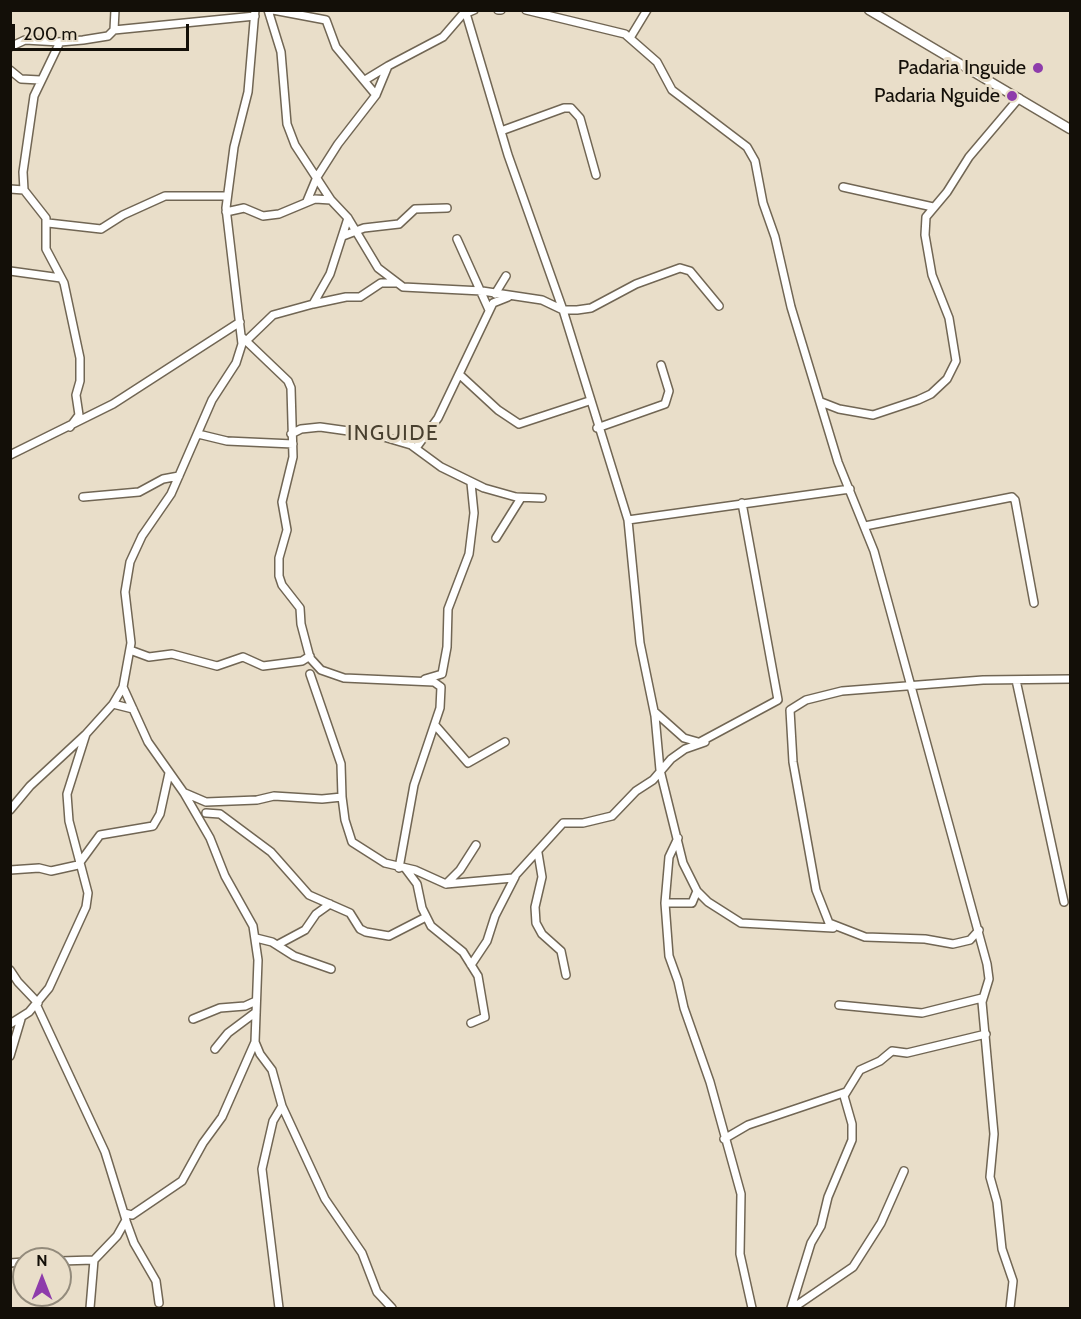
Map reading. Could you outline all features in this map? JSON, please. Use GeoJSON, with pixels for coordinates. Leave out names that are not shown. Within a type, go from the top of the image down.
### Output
{"type":"FeatureCollection","features":[{"type":"Feature","properties":{"kind":"street"},"geometry":{"type":"LineString","coordinates":[[114,30],[115,10]]}},
{"type":"Feature","properties":{"kind":"street"},"geometry":{"type":"LineString","coordinates":[[376,95],[336,47],[326,20],[270,10],[281,52],[287,124],[296,145],[331,200],[358,232],[378,268],[395,283],[421,290],[482,291],[542,300],[563,310],[591,308],[636,284],[680,268],[690,271],[719,306]]}},
{"type":"Feature","properties":{"kind":"street"},"geometry":{"type":"LineString","coordinates":[[365,80],[443,37],[465,12],[474,10]]}},
{"type":"Feature","properties":{"kind":"street"},"geometry":{"type":"LineString","coordinates":[[526,10],[622,32],[657,62],[677,96],[751,152],[791,307],[838,462],[865,526],[979,930],[989,974],[982,998],[994,1134],[990,1178],[997,1202],[1002,1249],[1013,1281],[1010,1308]]}},
{"type":"Feature","properties":{"kind":"street"},"geometry":{"type":"LineString","coordinates":[[630,38],[647,10]]}},
{"type":"Feature","properties":{"kind":"street"},"geometry":{"type":"LineString","coordinates":[[869,10],[1071,129]]}},
{"type":"Feature","properties":{"kind":"street"},"geometry":{"type":"LineString","coordinates":[[465,12],[501,131],[563,310],[597,428],[628,520],[640,643],[654,711],[660,770],[683,863],[697,891],[708,902],[741,923],[837,928]]}},
{"type":"Feature","properties":{"kind":"street"},"geometry":{"type":"LineString","coordinates":[[10,47],[26,40],[60,42],[108,36],[114,30],[255,13],[248,92],[234,147],[226,212],[244,339],[240,355],[217,390],[179,476],[162,508],[142,536],[127,571],[125,592],[130,650],[123,687],[113,704],[86,734],[30,786],[10,810]]}},
{"type":"Feature","properties":{"kind":"street"},"geometry":{"type":"LineString","coordinates":[[24,190],[24,172],[34,96],[60,42]]}},
{"type":"Feature","properties":{"kind":"street"},"geometry":{"type":"LineString","coordinates":[[307,201],[317,177],[338,144],[376,95],[388,66]]}},
{"type":"Feature","properties":{"kind":"street"},"geometry":{"type":"LineString","coordinates":[[10,70],[21,79],[40,80]]}},
{"type":"Feature","properties":{"kind":"street"},"geometry":{"type":"LineString","coordinates":[[821,402],[873,415],[931,394],[947,379],[956,362],[949,318],[934,281],[925,235],[926,217],[947,192],[969,157],[1019,98]]}},
{"type":"Feature","properties":{"kind":"street"},"geometry":{"type":"LineString","coordinates":[[501,131],[564,108],[571,108],[580,118],[596,175]]}},
{"type":"Feature","properties":{"kind":"street"},"geometry":{"type":"LineString","coordinates":[[843,187],[933,207]]}},
{"type":"Feature","properties":{"kind":"street"},"geometry":{"type":"LineString","coordinates":[[10,189],[24,190],[39,206],[48,223],[46,249],[61,278],[80,358],[80,381],[76,395],[79,415],[70,427]]}},
{"type":"Feature","properties":{"kind":"street"},"geometry":{"type":"LineString","coordinates":[[48,223],[101,229],[123,215],[165,196],[227,196]]}},
{"type":"Feature","properties":{"kind":"street"},"geometry":{"type":"LineString","coordinates":[[226,212],[244,208],[263,216],[279,214],[307,201],[324,198],[331,200]]}},
{"type":"Feature","properties":{"kind":"street"},"geometry":{"type":"LineString","coordinates":[[343,236],[364,228],[399,224],[415,209],[447,208]]}},
{"type":"Feature","properties":{"kind":"street"},"geometry":{"type":"LineString","coordinates":[[313,304],[330,274],[348,218]]}},
{"type":"Feature","properties":{"kind":"street"},"geometry":{"type":"LineString","coordinates":[[457,239],[489,310]]}},
{"type":"Feature","properties":{"kind":"street"},"geometry":{"type":"LineString","coordinates":[[10,272],[61,278]]}},
{"type":"Feature","properties":{"kind":"street"},"geometry":{"type":"LineString","coordinates":[[495,294],[506,276]]}},
{"type":"Feature","properties":{"kind":"street"},"geometry":{"type":"LineString","coordinates":[[244,339],[273,315],[346,297],[360,297],[381,283],[395,283]]}},
{"type":"Feature","properties":{"kind":"street"},"geometry":{"type":"LineString","coordinates":[[416,448],[438,418],[489,310],[497,300],[512,296]]}},
{"type":"Feature","properties":{"kind":"street"},"geometry":{"type":"LineString","coordinates":[[10,455],[126,397],[240,322]]}},
{"type":"Feature","properties":{"kind":"street"},"geometry":{"type":"LineString","coordinates":[[244,339],[290,384],[292,468],[282,502],[286,534],[279,558],[279,576],[282,585],[300,608],[301,624],[310,656],[321,670],[344,678],[420,681],[437,683],[441,687],[440,708],[414,785],[402,868]]}},
{"type":"Feature","properties":{"kind":"street"},"geometry":{"type":"LineString","coordinates":[[597,428],[665,404],[669,391],[661,365]]}},
{"type":"Feature","properties":{"kind":"street"},"geometry":{"type":"LineString","coordinates":[[459,374],[498,410],[519,424],[589,401]]}},
{"type":"Feature","properties":{"kind":"street"},"geometry":{"type":"LineString","coordinates":[[826,422],[845,409]]}},
{"type":"Feature","properties":{"kind":"street"},"geometry":{"type":"LineString","coordinates":[[291,434],[301,429],[320,427],[377,435],[416,448],[425,457],[471,483],[505,495],[542,498]]}},
{"type":"Feature","properties":{"kind":"street"},"geometry":{"type":"LineString","coordinates":[[198,434],[227,441],[292,444]]}},
{"type":"Feature","properties":{"kind":"street"},"geometry":{"type":"LineString","coordinates":[[83,497],[139,492],[163,478],[179,476]]}},
{"type":"Feature","properties":{"kind":"street"},"geometry":{"type":"LineString","coordinates":[[420,681],[442,674],[447,647],[446,615],[470,546],[474,513],[471,483]]}},
{"type":"Feature","properties":{"kind":"street"},"geometry":{"type":"LineString","coordinates":[[628,520],[850,489]]}},
{"type":"Feature","properties":{"kind":"street"},"geometry":{"type":"LineString","coordinates":[[865,526],[1012,497],[1015,500],[1034,603]]}},
{"type":"Feature","properties":{"kind":"street"},"geometry":{"type":"LineString","coordinates":[[496,538],[521,498]]}},
{"type":"Feature","properties":{"kind":"street"},"geometry":{"type":"LineString","coordinates":[[700,742],[778,700],[742,503]]}},
{"type":"Feature","properties":{"kind":"street"},"geometry":{"type":"LineString","coordinates":[[130,650],[149,657],[172,654],[217,666],[243,657],[263,666],[302,661],[310,656]]}},
{"type":"Feature","properties":{"kind":"street"},"geometry":{"type":"LineString","coordinates":[[310,674],[318,691],[324,720],[341,764],[345,820],[352,842],[380,860],[446,884],[515,877]]}},
{"type":"Feature","properties":{"kind":"street"},"geometry":{"type":"LineString","coordinates":[[979,930],[970,940],[953,944],[925,939],[865,937],[829,923],[816,890],[815,873],[793,762],[790,710],[806,700],[842,691],[983,680],[1071,680]]}},
{"type":"Feature","properties":{"kind":"street"},"geometry":{"type":"LineString","coordinates":[[1016,680],[1064,902]]}},
{"type":"Feature","properties":{"kind":"street"},"geometry":{"type":"LineString","coordinates":[[90,1308],[94,1260],[117,1236],[127,1216],[184,1178],[203,1143],[222,1117],[255,1042],[258,960],[256,938],[249,918],[227,881],[207,832],[184,793],[148,742],[123,687]]}},
{"type":"Feature","properties":{"kind":"street"},"geometry":{"type":"LineString","coordinates":[[113,704],[133,709]]}},
{"type":"Feature","properties":{"kind":"street"},"geometry":{"type":"LineString","coordinates":[[471,965],[487,941],[495,916],[515,877],[563,823],[583,823],[614,815],[636,791],[653,780],[660,770],[685,749],[705,742],[684,738],[654,711]]}},
{"type":"Feature","properties":{"kind":"street"},"geometry":{"type":"LineString","coordinates":[[435,725],[468,764],[505,742]]}},
{"type":"Feature","properties":{"kind":"street"},"geometry":{"type":"LineString","coordinates":[[10,1024],[21,1019],[37,1004],[53,981],[86,907],[87,888],[78,865],[69,821],[67,794],[86,734]]}},
{"type":"Feature","properties":{"kind":"street"},"geometry":{"type":"LineString","coordinates":[[10,870],[39,868],[51,871],[78,865],[100,835],[149,828],[156,824],[169,773]]}},
{"type":"Feature","properties":{"kind":"street"},"geometry":{"type":"LineString","coordinates":[[184,793],[203,801],[214,802],[274,796],[313,799],[342,797]]}},
{"type":"Feature","properties":{"kind":"street"},"geometry":{"type":"LineString","coordinates":[[207,832],[206,813],[214,802]]}},
{"type":"Feature","properties":{"kind":"street"},"geometry":{"type":"LineString","coordinates":[[206,813],[216,813],[275,855],[286,872],[309,895],[353,916],[363,931],[384,937],[403,931],[426,917]]}},
{"type":"Feature","properties":{"kind":"street"},"geometry":{"type":"LineString","coordinates":[[678,838],[669,857],[665,903],[669,956],[678,981],[682,1003],[710,1082],[741,1194],[740,1254],[752,1308]]}},
{"type":"Feature","properties":{"kind":"street"},"geometry":{"type":"LineString","coordinates":[[446,884],[460,870],[476,845]]}},
{"type":"Feature","properties":{"kind":"street"},"geometry":{"type":"LineString","coordinates":[[538,853],[542,877],[535,907],[536,923],[542,934],[561,951],[566,975]]}},
{"type":"Feature","properties":{"kind":"street"},"geometry":{"type":"LineString","coordinates":[[402,868],[418,885],[426,917],[439,934],[449,939],[463,952],[479,980],[485,1015],[484,1018],[471,1023]]}},
{"type":"Feature","properties":{"kind":"street"},"geometry":{"type":"LineString","coordinates":[[692,903],[697,891]]}},
{"type":"Feature","properties":{"kind":"street"},"geometry":{"type":"LineString","coordinates":[[665,903],[708,902]]}},
{"type":"Feature","properties":{"kind":"street"},"geometry":{"type":"LineString","coordinates":[[277,945],[305,930],[316,914],[330,904]]}},
{"type":"Feature","properties":{"kind":"street"},"geometry":{"type":"LineString","coordinates":[[256,938],[277,945],[294,956],[331,969]]}},
{"type":"Feature","properties":{"kind":"street"},"geometry":{"type":"LineString","coordinates":[[10,970],[37,1004],[105,1152],[127,1216],[132,1240],[156,1281],[159,1303]]}},
{"type":"Feature","properties":{"kind":"street"},"geometry":{"type":"LineString","coordinates":[[840,1005],[921,1013],[982,998]]}},
{"type":"Feature","properties":{"kind":"street"},"geometry":{"type":"LineString","coordinates":[[194,1019],[220,1008],[249,1005],[256,1001]]}},
{"type":"Feature","properties":{"kind":"street"},"geometry":{"type":"LineString","coordinates":[[214,1049],[228,1033],[256,1012]]}},
{"type":"Feature","properties":{"kind":"street"},"geometry":{"type":"LineString","coordinates":[[10,1056],[21,1019]]}},
{"type":"Feature","properties":{"kind":"street"},"geometry":{"type":"LineString","coordinates":[[792,1308],[811,1243],[821,1226],[828,1197],[852,1140],[852,1124],[844,1098],[862,1068],[879,1061],[892,1051],[907,1053],[986,1035]]}},
{"type":"Feature","properties":{"kind":"street"},"geometry":{"type":"LineString","coordinates":[[255,1042],[260,1054],[272,1070],[282,1106],[325,1199],[362,1253],[373,1284],[388,1307]]}},
{"type":"Feature","properties":{"kind":"street"},"geometry":{"type":"LineString","coordinates":[[724,1139],[748,1125],[846,1092]]}},
{"type":"Feature","properties":{"kind":"street"},"geometry":{"type":"LineString","coordinates":[[279,1308],[262,1169],[273,1121],[282,1106]]}},
{"type":"Feature","properties":{"kind":"street"},"geometry":{"type":"LineString","coordinates":[[792,1308],[853,1267],[874,1228],[881,1222],[904,1171]]}},
{"type":"Feature","properties":{"kind":"street"},"geometry":{"type":"LineString","coordinates":[[72,1261],[94,1260]]}},
{"type":"Feature","properties":{"kind":"place","name":"Padaria Inguide"},"geometry":{"type":"Point","coordinates":[1038,68]}},
{"type":"Feature","properties":{"kind":"place","name":"Padaria Nguide"},"geometry":{"type":"Point","coordinates":[1012,96]}},
{"type":"Feature","properties":{"kind":"district","name":"INGUIDE"},"geometry":{"type":"Point","coordinates":[393,434]}}]}
